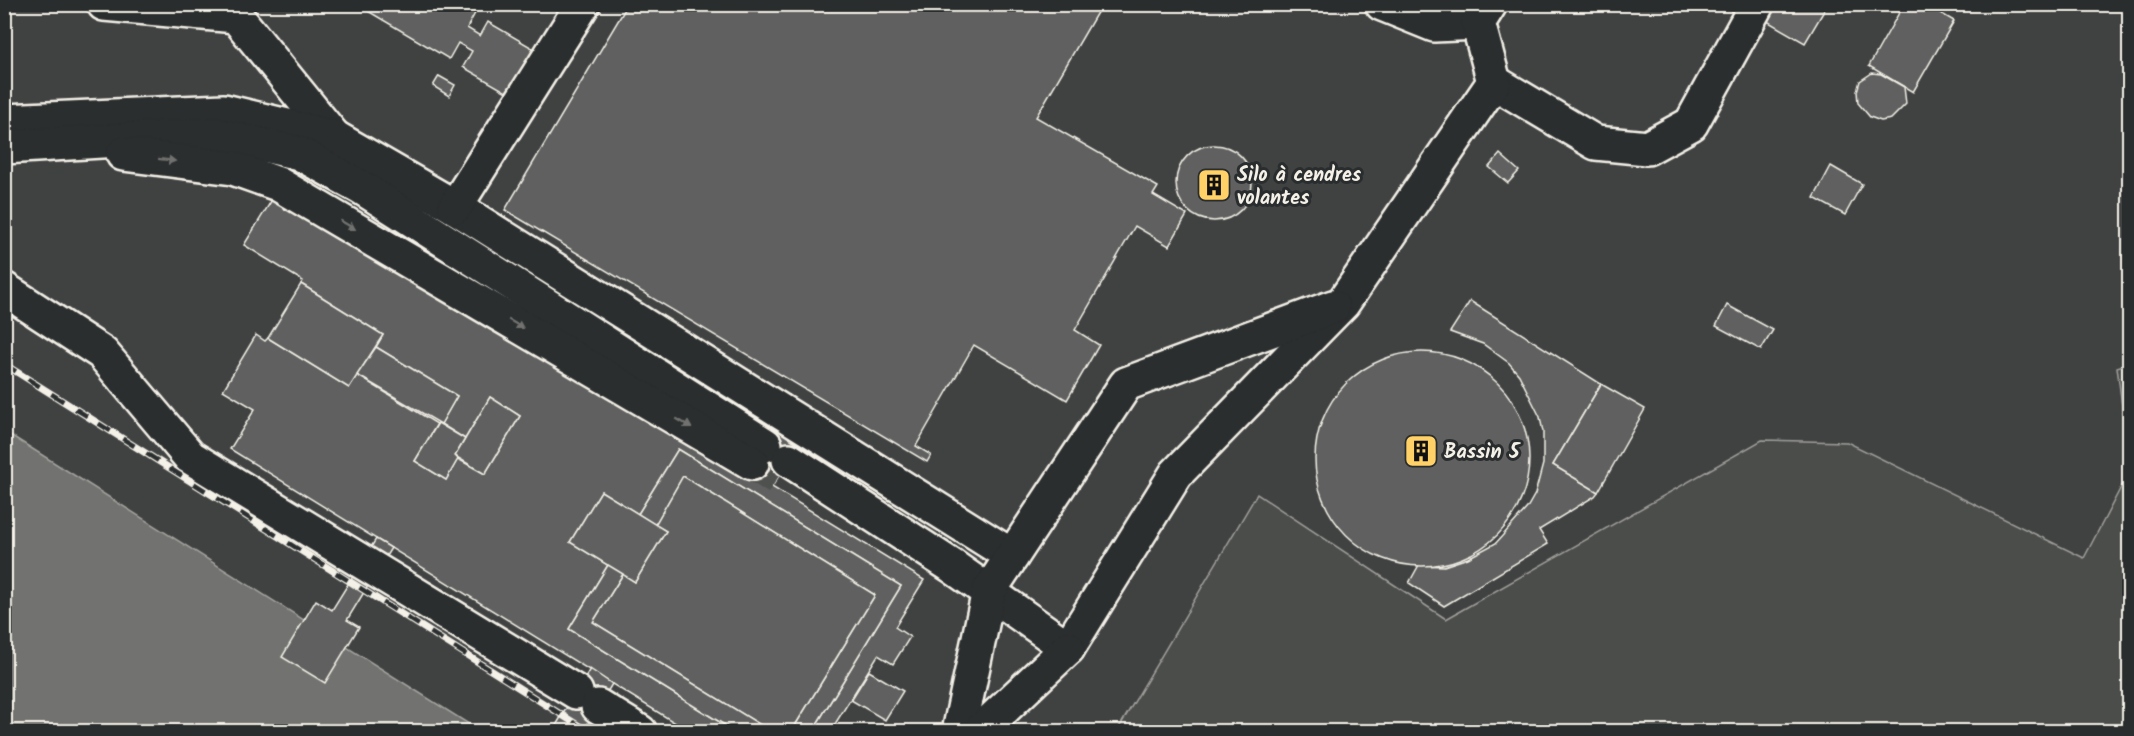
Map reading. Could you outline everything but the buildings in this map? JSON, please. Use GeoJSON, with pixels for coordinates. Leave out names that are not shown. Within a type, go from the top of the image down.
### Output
{"type":"FeatureCollection","features":[{"type":"Feature","properties":{"kind":"lane"},"geometry":{"type":"LineString","coordinates":[[104,4],[236,16],[334,137]]}},
{"type":"Feature","properties":{"kind":"lane"},"geometry":{"type":"LineString","coordinates":[[455,207],[583,4]]}},
{"type":"Feature","properties":{"kind":"lane"},"geometry":{"type":"LineString","coordinates":[[979,732],[1068,648],[1176,474],[1343,303],[1494,82],[1484,14],[1434,25],[1382,4]]}},
{"type":"Feature","properties":{"kind":"lane"},"geometry":{"type":"LineString","coordinates":[[1494,82],[1596,143],[1647,148],[1691,124],[1757,4]]}},
{"type":"Feature","properties":{"kind":"lane"},"geometry":{"type":"LineString","coordinates":[[4,121],[224,111],[334,137],[455,207],[1012,556]]}},
{"type":"Feature","properties":{"kind":"lane"},"geometry":{"type":"LineString","coordinates":[[4,147],[215,134],[298,153],[361,187],[771,462],[989,591],[1068,648]]}},
{"type":"Feature","properties":{"kind":"lane"},"geometry":{"type":"LineString","coordinates":[[4,289],[102,352],[190,457],[640,732]]}},
{"type":"Feature","properties":{"kind":"lane"},"geometry":{"type":"LineString","coordinates":[[958,732],[989,591],[1126,384],[1343,303]]}},
{"type":"Feature","properties":{"kind":"shaded area"},"geometry":{"type":"Polygon","coordinates":[[[4,5],[2129,5],[2129,731],[480,731],[5,431],[4,5]]]}},
{"type":"Feature","properties":{"kind":"shaded area"},"geometry":{"type":"Polygon","coordinates":[[[2129,363],[2129,461],[2117,367],[2129,363]]]}},
{"type":"Feature","properties":{"kind":"shaded area"},"geometry":{"type":"Polygon","coordinates":[[[4,431],[480,731],[5,731],[4,431]]]}},
{"type":"Feature","properties":{"kind":"shaded area"},"geometry":{"type":"Polygon","coordinates":[[[1762,440],[1847,442],[2084,558],[2129,472],[2129,731],[1117,731],[1257,494],[1446,619],[1762,440]]]}},
{"type":"Feature","properties":{"kind":"tunnel"},"geometry":{"type":"LineString","coordinates":[[752,463],[777,479]]}},
{"type":"Feature","properties":{"kind":"railway"},"geometry":{"type":"LineString","coordinates":[[4,364],[589,732]]}},
{"type":"Feature","properties":{"kind":"place","name":"Silo à cendres volantes"},"geometry":{"type":"Point","coordinates":[1214,185]}},
{"type":"Feature","properties":{"kind":"place","name":"Bassin 5"},"geometry":{"type":"Point","coordinates":[1421,451]}}]}
